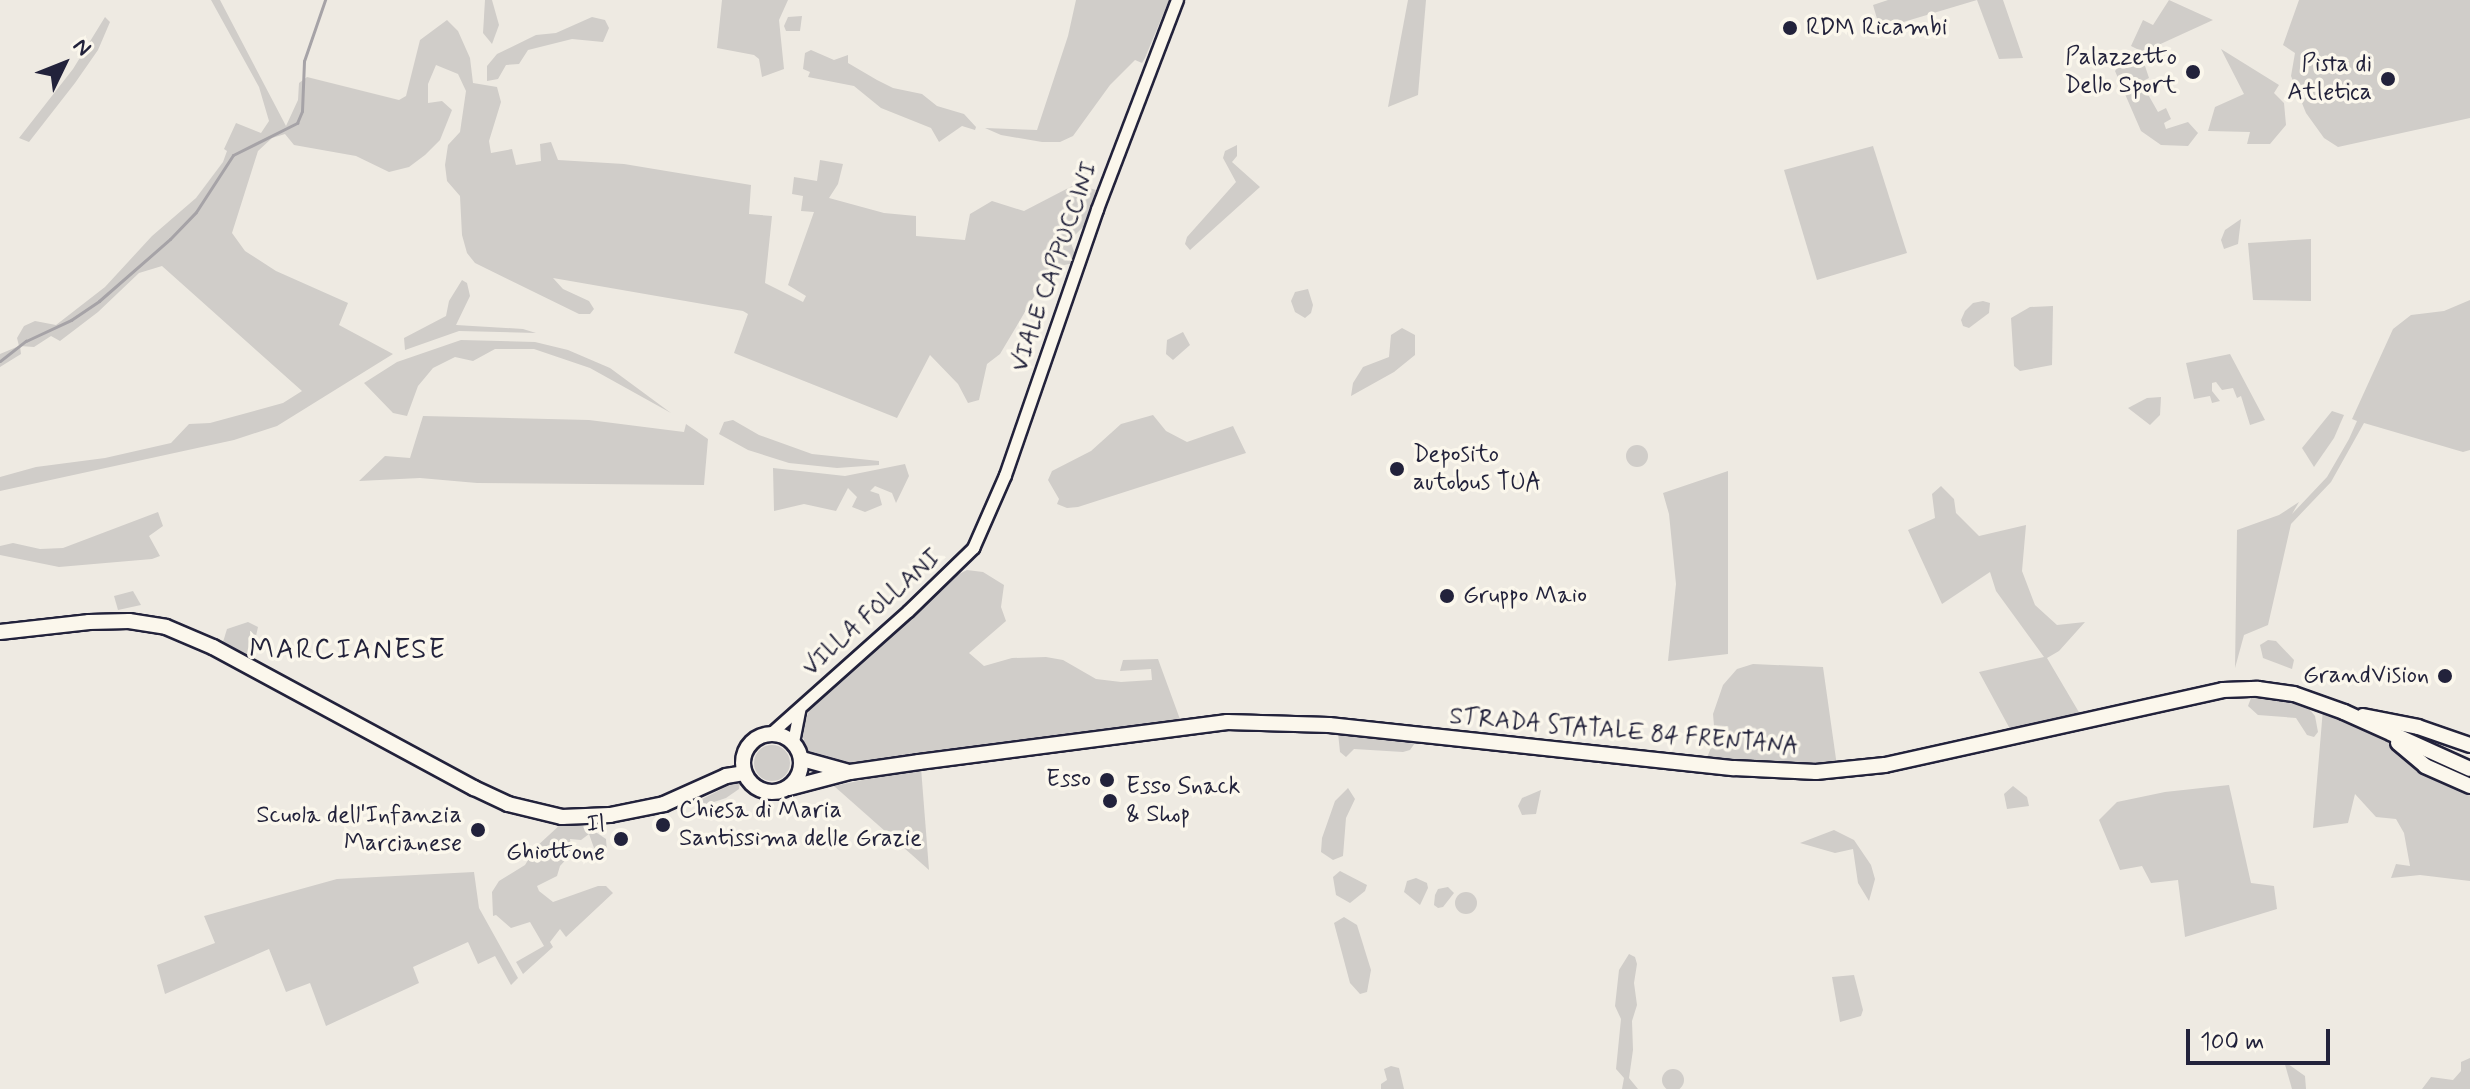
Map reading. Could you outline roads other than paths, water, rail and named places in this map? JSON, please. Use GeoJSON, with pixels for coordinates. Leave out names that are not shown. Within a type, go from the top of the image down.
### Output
{"type":"FeatureCollection","features":[{"type":"Feature","properties":{"kind":"main road"},"geometry":{"type":"LineString","coordinates":[[0,632],[129,621],[177,631],[315,700],[474,788],[532,811],[562,817],[610,815],[664,804],[708,784],[744,773]]}},
{"type":"Feature","properties":{"kind":"main road","name":"STRADA STATALE 84 FRENTANA"},"geometry":{"type":"LineString","coordinates":[[789,788],[850,772],[1227,722],[1329,725],[1708,766],[1816,772],[1885,765],[2223,690],[2294,694],[2344,712],[2470,769]]}},
{"type":"Feature","properties":{"kind":"main road"},"geometry":{"type":"LineString","coordinates":[[2344,712],[2418,727],[2470,745]]}},
{"type":"Feature","properties":{"kind":"main road"},"geometry":{"type":"LineString","coordinates":[[2386,732],[2425,766],[2470,786]]}},
{"type":"Feature","properties":{"kind":"main road"},"geometry":{"type":"LineString","coordinates":[[708,784],[754,739],[771,733],[793,742],[802,759],[799,775],[789,788],[764,791],[751,784],[744,773],[746,750]]}},
{"type":"Feature","properties":{"kind":"main road","name":"STRADA STATALE 84 FRENTANA"},"geometry":{"type":"LineString","coordinates":[[802,759],[850,772]]}},
{"type":"Feature","properties":{"kind":"street","name":"VIALE CAPPUCCINI"},"geometry":{"type":"LineString","coordinates":[[973,548],[1005,475],[1097,209],[1177,0]]}},
{"type":"Feature","properties":{"kind":"street","name":"VILLA FOLLANI"},"geometry":{"type":"LineString","coordinates":[[771,733],[973,548]]}},
{"type":"Feature","properties":{"kind":"street","name":"VILLA FOLLANI"},"geometry":{"type":"LineString","coordinates":[[793,742],[799,709]]}},
{"type":"Feature","properties":{"kind":"waterway"},"geometry":{"type":"LineString","coordinates":[[0,361],[26,341],[71,320],[99,301],[196,212],[233,155],[297,123],[302,111],[304,61],[325,0]]}},
{"type":"Feature","properties":{"kind":"place","name":"RDM Ricambi"},"geometry":{"type":"Point","coordinates":[1790,28]}},
{"type":"Feature","properties":{"kind":"place","name":"Palazzetto Dello Sport"},"geometry":{"type":"Point","coordinates":[2193,72]}},
{"type":"Feature","properties":{"kind":"place","name":"Pista di Atletica"},"geometry":{"type":"Point","coordinates":[2388,79]}},
{"type":"Feature","properties":{"kind":"place","name":"Deposito autobus TUA"},"geometry":{"type":"Point","coordinates":[1397,469]}},
{"type":"Feature","properties":{"kind":"place","name":"Gruppo Maio"},"geometry":{"type":"Point","coordinates":[1447,596]}},
{"type":"Feature","properties":{"kind":"place","name":"GrandVision"},"geometry":{"type":"Point","coordinates":[2445,676]}},
{"type":"Feature","properties":{"kind":"place","name":"Esso"},"geometry":{"type":"Point","coordinates":[1107,780]}},
{"type":"Feature","properties":{"kind":"place","name":"Esso Snack & Shop"},"geometry":{"type":"Point","coordinates":[1110,801]}},
{"type":"Feature","properties":{"kind":"place","name":"Chiesa di Maria Santissima delle Grazie"},"geometry":{"type":"Point","coordinates":[663,825]}},
{"type":"Feature","properties":{"kind":"place","name":"Scuola dell'Infanzia Marcianese"},"geometry":{"type":"Point","coordinates":[478,830]}},
{"type":"Feature","properties":{"kind":"place","name":"Il Ghiottone"},"geometry":{"type":"Point","coordinates":[621,839]}},
{"type":"Feature","properties":{"kind":"district","name":"MARCIANESE"},"geometry":{"type":"Point","coordinates":[348,651]}}]}
